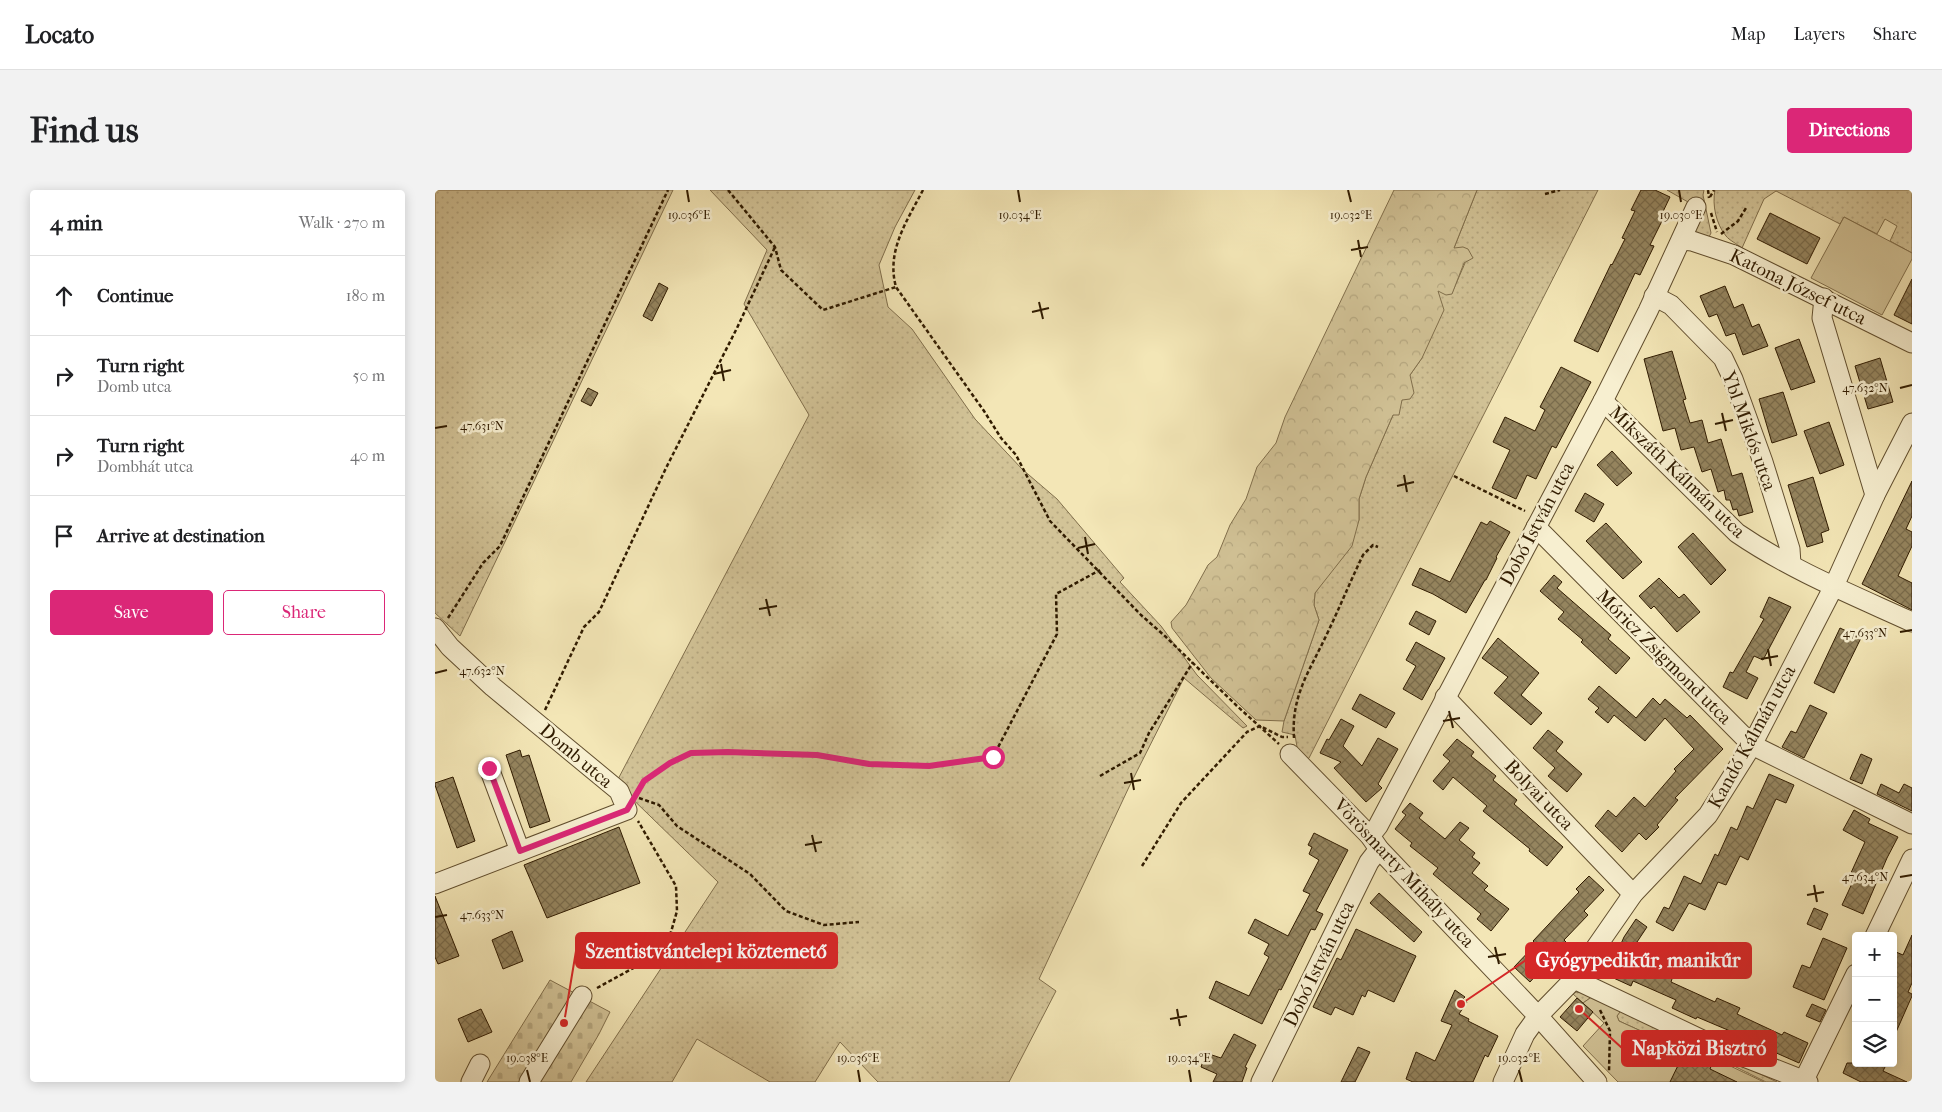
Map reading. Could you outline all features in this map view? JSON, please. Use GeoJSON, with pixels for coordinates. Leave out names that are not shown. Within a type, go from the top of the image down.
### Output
{"type":"FeatureCollection","features":[{"type":"Feature","properties":{"kind":"street","name":"Dobó István utca"},"geometry":{"type":"LineString","coordinates":[[1261,1082],[1369,862],[1378,826],[1603,400],[1682,240],[1703,208]]}},
{"type":"Feature","properties":{"kind":"street","name":"Katona József utca"},"geometry":{"type":"LineString","coordinates":[[1682,240],[1692,241],[1734,255],[1912,343]]}},
{"type":"Feature","properties":{"kind":"street","name":"Ybl Miklós utca"},"geometry":{"type":"LineString","coordinates":[[1654,296],[1671,305],[1723,358],[1733,379],[1763,462],[1790,549],[1791,564]]}},
{"type":"Feature","properties":{"kind":"street"},"geometry":{"type":"LineString","coordinates":[[1824,298],[1822,318],[1875,495]]}},
{"type":"Feature","properties":{"kind":"street","name":"Mikszáth Kálmán utca"},"geometry":{"type":"LineString","coordinates":[[1603,400],[1737,533],[1760,548],[1834,586],[1912,622]]}},
{"type":"Feature","properties":{"kind":"street","name":"Kandó Kálmán utca"},"geometry":{"type":"LineString","coordinates":[[1503,1082],[1525,1034],[1539,1016],[1582,983],[1633,894],[1708,815],[1752,745],[1834,586],[1875,495],[1912,422]]}},
{"type":"Feature","properties":{"kind":"street","name":"Móricz Zsigmond utca"},"geometry":{"type":"LineString","coordinates":[[1538,523],[1752,745],[1912,824]]}},
{"type":"Feature","properties":{"kind":"street","name":"Domb utca"},"geometry":{"type":"LineString","coordinates":[[435,884],[627,810],[619,791],[493,687],[450,647],[437,630]]}},
{"type":"Feature","properties":{"kind":"street","name":"Bolyai utca"},"geometry":{"type":"LineString","coordinates":[[1445,697],[1633,894]]}},
{"type":"Feature","properties":{"kind":"street","name":"Vörösmarty Mihály utca"},"geometry":{"type":"LineString","coordinates":[[1294,751],[1375,842],[1539,1016],[1604,1079]]}},
{"type":"Feature","properties":{"kind":"street"},"geometry":{"type":"LineString","coordinates":[[489,768],[520,851]]}},
{"type":"Feature","properties":{"kind":"street"},"geometry":{"type":"LineString","coordinates":[[1877,932],[1912,859]]}},
{"type":"Feature","properties":{"kind":"street"},"geometry":{"type":"LineString","coordinates":[[1582,983],[1713,1045],[1805,1081],[1855,977]]}},
{"type":"Feature","properties":{"kind":"street"},"geometry":{"type":"LineString","coordinates":[[529,1082],[582,996]]}},
{"type":"Feature","properties":{"kind":"street"},"geometry":{"type":"LineString","coordinates":[[471,1082],[479,1064]]}},
{"type":"Feature","properties":{"kind":"path"},"geometry":{"type":"LineString","coordinates":[[437,630],[483,563],[500,546],[668,190]]}},
{"type":"Feature","properties":{"kind":"path"},"geometry":{"type":"LineString","coordinates":[[728,190],[775,247],[781,270],[823,310],[895,287]]}},
{"type":"Feature","properties":{"kind":"path"},"geometry":{"type":"LineString","coordinates":[[923,190],[905,223],[895,248],[893,268],[895,287],[984,411],[1001,438],[1016,455],[1050,521],[1100,570],[1141,615],[1193,662],[1237,706],[1294,751]]}},
{"type":"Feature","properties":{"kind":"path"},"geometry":{"type":"LineString","coordinates":[[1545,194],[1560,190]]}},
{"type":"Feature","properties":{"kind":"path"},"geometry":{"type":"LineString","coordinates":[[1708,190],[1709,199],[1714,190]]}},
{"type":"Feature","properties":{"kind":"path"},"geometry":{"type":"LineString","coordinates":[[1703,208],[1719,235],[1734,255]]}},
{"type":"Feature","properties":{"kind":"path"},"geometry":{"type":"LineString","coordinates":[[1719,235],[1738,221],[1746,208]]}},
{"type":"Feature","properties":{"kind":"path"},"geometry":{"type":"LineString","coordinates":[[538,724],[585,627],[599,612],[666,468],[737,328],[775,247]]}},
{"type":"Feature","properties":{"kind":"path"},"geometry":{"type":"LineString","coordinates":[[1454,476],[1538,523]]}},
{"type":"Feature","properties":{"kind":"path"},"geometry":{"type":"LineString","coordinates":[[1294,751],[1297,696],[1306,674],[1326,637],[1363,555],[1373,545],[1378,547]]}},
{"type":"Feature","properties":{"kind":"path"},"geometry":{"type":"LineString","coordinates":[[859,922],[824,925],[786,911],[750,874],[677,826],[659,805],[636,796],[644,781],[670,763],[691,753],[728,752],[817,755],[869,764],[929,766],[993,757],[1057,634],[1056,594],[1100,570]]}},
{"type":"Feature","properties":{"kind":"path"},"geometry":{"type":"LineString","coordinates":[[1100,776],[1140,753],[1149,733],[1193,662]]}},
{"type":"Feature","properties":{"kind":"path"},"geometry":{"type":"LineString","coordinates":[[1260,726],[1282,737],[1294,751]]}},
{"type":"Feature","properties":{"kind":"path"},"geometry":{"type":"LineString","coordinates":[[1142,866],[1181,803],[1247,732],[1260,726]]}},
{"type":"Feature","properties":{"kind":"path"},"geometry":{"type":"LineString","coordinates":[[582,996],[648,960],[671,932],[677,911],[676,886],[640,822]]}},
{"type":"Feature","properties":{"kind":"path"},"geometry":{"type":"LineString","coordinates":[[1582,983],[1597,1005],[1610,1031],[1604,1079]]}},
{"type":"Feature","properties":{"kind":"green space"},"geometry":{"type":"Polygon","coordinates":[[[435,190],[673,190],[460,636],[435,613],[435,190]]]}},
{"type":"Feature","properties":{"kind":"green space"},"geometry":{"type":"Polygon","coordinates":[[[710,190],[915,190],[895,227],[879,265],[888,307],[912,329],[975,419],[1022,469],[1057,499],[1124,578],[1120,582],[1161,626],[1197,675],[1247,726],[1243,728],[1184,678],[1129,787],[1039,979],[1056,991],[1009,1082],[878,1082],[840,1042],[815,1082],[770,1082],[697,1039],[672,1082],[586,1082],[718,882],[616,783],[809,415],[744,304],[767,250],[710,190]]]}},
{"type":"Feature","properties":{"kind":"green space"},"geometry":{"type":"Polygon","coordinates":[[[1394,190],[1477,190],[1454,248],[1463,247],[1468,249],[1473,258],[1464,263],[1452,294],[1446,295],[1438,291],[1444,310],[1422,358],[1410,375],[1414,393],[1410,399],[1402,400],[1399,415],[1393,415],[1366,477],[1359,499],[1359,520],[1352,546],[1315,593],[1314,605],[1319,620],[1284,721],[1256,720],[1211,678],[1172,628],[1171,622],[1186,605],[1208,565],[1217,557],[1230,525],[1246,499],[1257,467],[1276,443],[1285,417],[1394,190]]]}},
{"type":"Feature","properties":{"kind":"green space"},"geometry":{"type":"Polygon","coordinates":[[[1477,190],[1598,190],[1309,758],[1302,764],[1295,735],[1282,732],[1284,721],[1319,620],[1314,605],[1315,593],[1330,572],[1359,520],[1359,499],[1366,477],[1393,415],[1402,400],[1410,375],[1422,358],[1438,290],[1452,293],[1465,263],[1454,248],[1477,190]]]}},
{"type":"Feature","properties":{"kind":"green space"},"geometry":{"type":"Polygon","coordinates":[[[1667,190],[1704,190],[1703,195],[1711,233],[1709,237],[1693,238],[1691,211],[1688,202],[1667,190]]]}},
{"type":"Feature","properties":{"kind":"green space"},"geometry":{"type":"Polygon","coordinates":[[[1715,190],[1912,190],[1912,253],[1890,241],[1897,226],[1885,219],[1877,234],[1844,217],[1840,224],[1776,191],[1764,199],[1742,248],[1727,238],[1717,220],[1715,190]]]}},
{"type":"Feature","properties":{"kind":"green space"},"geometry":{"type":"Polygon","coordinates":[[[1844,217],[1912,253],[1912,259],[1882,315],[1811,278],[1844,217]]]}},
{"type":"Feature","properties":{"kind":"green space"},"geometry":{"type":"Polygon","coordinates":[[[550,980],[610,1012],[571,1082],[487,1082],[550,980]]]}},
{"type":"Feature","properties":{"kind":"green space"},"geometry":{"type":"Polygon","coordinates":[[[1576,992],[1592,994],[1777,1082],[1766,1082],[1696,1047],[1684,1044],[1678,1051],[1652,1036],[1619,1021],[1617,1016],[1621,1010],[1593,996],[1583,1003],[1573,994],[1576,992]]]}},
{"type":"Feature","properties":{"kind":"green space"},"geometry":{"type":"Polygon","coordinates":[[[1593,996],[1622,1009],[1617,1016],[1619,1021],[1652,1036],[1678,1051],[1684,1044],[1764,1082],[1618,1082],[1583,1046],[1604,1023],[1583,1003],[1593,996]]]}},
{"type":"Feature","properties":{"kind":"building"},"geometry":{"type":"Polygon","coordinates":[[[1641,190],[1655,190],[1670,197],[1659,220],[1662,221],[1650,245],[1654,246],[1640,275],[1635,273],[1598,352],[1574,341],[1625,239],[1622,238],[1635,211],[1631,210],[1641,190]]]}},
{"type":"Feature","properties":{"kind":"building"},"geometry":{"type":"Polygon","coordinates":[[[1770,213],[1820,238],[1807,264],[1757,239],[1770,213]]]}},
{"type":"Feature","properties":{"kind":"building"},"geometry":{"type":"Polygon","coordinates":[[[1912,279],[1912,324],[1894,315],[1912,279]]]}},
{"type":"Feature","properties":{"kind":"building"},"geometry":{"type":"Polygon","coordinates":[[[659,283],[668,288],[652,321],[643,316],[659,283]]]}},
{"type":"Feature","properties":{"kind":"building"},"geometry":{"type":"Polygon","coordinates":[[[1725,286],[1734,308],[1743,304],[1752,327],[1759,324],[1768,346],[1743,355],[1735,333],[1726,336],[1717,314],[1709,317],[1700,296],[1725,286]]]}},
{"type":"Feature","properties":{"kind":"building"},"geometry":{"type":"Polygon","coordinates":[[[1799,339],[1815,382],[1791,390],[1775,348],[1799,339]]]}},
{"type":"Feature","properties":{"kind":"building"},"geometry":{"type":"Polygon","coordinates":[[[1672,351],[1686,399],[1683,400],[1690,423],[1702,420],[1708,443],[1721,439],[1732,476],[1742,473],[1753,512],[1739,516],[1737,509],[1733,510],[1730,500],[1726,500],[1724,490],[1718,492],[1711,469],[1702,472],[1694,447],[1681,450],[1675,428],[1663,431],[1644,359],[1672,351]]]}},
{"type":"Feature","properties":{"kind":"building"},"geometry":{"type":"Polygon","coordinates":[[[1880,358],[1893,402],[1868,409],[1855,366],[1880,358]]]}},
{"type":"Feature","properties":{"kind":"building"},"geometry":{"type":"Polygon","coordinates":[[[1561,367],[1591,382],[1556,448],[1552,446],[1536,479],[1527,475],[1516,499],[1492,488],[1510,450],[1493,442],[1505,417],[1535,431],[1545,410],[1540,407],[1561,367]]]}},
{"type":"Feature","properties":{"kind":"building"},"geometry":{"type":"Polygon","coordinates":[[[588,388],[598,393],[591,406],[581,401],[588,388]]]}},
{"type":"Feature","properties":{"kind":"building"},"geometry":{"type":"Polygon","coordinates":[[[1783,392],[1797,435],[1772,443],[1759,399],[1783,392]]]}},
{"type":"Feature","properties":{"kind":"building"},"geometry":{"type":"Polygon","coordinates":[[[1829,422],[1844,465],[1820,474],[1804,431],[1829,422]]]}},
{"type":"Feature","properties":{"kind":"building"},"geometry":{"type":"Polygon","coordinates":[[[1612,451],[1632,473],[1617,486],[1597,465],[1612,451]]]}},
{"type":"Feature","properties":{"kind":"building"},"geometry":{"type":"Polygon","coordinates":[[[1813,477],[1829,530],[1821,533],[1823,542],[1807,547],[1788,485],[1813,477]]]}},
{"type":"Feature","properties":{"kind":"building"},"geometry":{"type":"Polygon","coordinates":[[[1912,481],[1912,516],[1906,529],[1912,532],[1912,546],[1898,576],[1912,583],[1912,610],[1862,584],[1912,481]]]}},
{"type":"Feature","properties":{"kind":"building"},"geometry":{"type":"Polygon","coordinates":[[[1585,493],[1604,504],[1594,522],[1575,511],[1585,493]]]}},
{"type":"Feature","properties":{"kind":"building"},"geometry":{"type":"Polygon","coordinates":[[[1490,521],[1510,532],[1486,580],[1466,613],[1433,594],[1412,585],[1420,568],[1450,582],[1481,522],[1487,525],[1490,521]]]}},
{"type":"Feature","properties":{"kind":"building"},"geometry":{"type":"Polygon","coordinates":[[[1606,523],[1642,562],[1623,579],[1586,541],[1606,523]]]}},
{"type":"Feature","properties":{"kind":"building"},"geometry":{"type":"Polygon","coordinates":[[[1693,533],[1726,570],[1711,585],[1678,547],[1693,533]]]}},
{"type":"Feature","properties":{"kind":"building"},"geometry":{"type":"Polygon","coordinates":[[[1554,575],[1562,582],[1557,588],[1611,635],[1608,639],[1630,658],[1616,674],[1581,642],[1583,640],[1558,619],[1564,612],[1540,591],[1554,575]]]}},
{"type":"Feature","properties":{"kind":"building"},"geometry":{"type":"Polygon","coordinates":[[[1659,578],[1679,598],[1684,594],[1700,612],[1677,632],[1654,606],[1651,609],[1639,596],[1659,578]]]}},
{"type":"Feature","properties":{"kind":"building"},"geometry":{"type":"Polygon","coordinates":[[[1769,597],[1791,607],[1763,660],[1754,656],[1746,672],[1758,678],[1747,699],[1723,687],[1730,672],[1733,673],[1764,619],[1760,617],[1769,597]]]}},
{"type":"Feature","properties":{"kind":"building"},"geometry":{"type":"Polygon","coordinates":[[[1416,611],[1436,621],[1429,635],[1409,624],[1416,611]]]}},
{"type":"Feature","properties":{"kind":"building"},"geometry":{"type":"Polygon","coordinates":[[[1840,628],[1861,638],[1834,693],[1814,683],[1840,628]]]}},
{"type":"Feature","properties":{"kind":"building"},"geometry":{"type":"Polygon","coordinates":[[[1498,638],[1539,673],[1521,695],[1542,713],[1531,725],[1494,693],[1508,677],[1482,658],[1498,638]]]}},
{"type":"Feature","properties":{"kind":"building"},"geometry":{"type":"Polygon","coordinates":[[[1416,642],[1445,658],[1422,700],[1403,689],[1416,666],[1406,660],[1416,642]]]}},
{"type":"Feature","properties":{"kind":"building"},"geometry":{"type":"Polygon","coordinates":[[[1599,686],[1636,718],[1653,698],[1660,705],[1665,699],[1687,718],[1690,715],[1723,749],[1675,798],[1678,800],[1657,825],[1659,827],[1646,840],[1639,833],[1622,852],[1595,826],[1608,810],[1616,817],[1634,797],[1645,807],[1676,771],[1674,769],[1694,749],[1665,718],[1645,741],[1614,715],[1608,723],[1595,712],[1599,708],[1588,699],[1599,686]]]}},
{"type":"Feature","properties":{"kind":"building"},"geometry":{"type":"Polygon","coordinates":[[[1360,694],[1395,713],[1386,728],[1352,709],[1360,694]]]}},
{"type":"Feature","properties":{"kind":"building"},"geometry":{"type":"Polygon","coordinates":[[[1810,705],[1827,713],[1804,758],[1782,747],[1791,731],[1796,733],[1810,705]]]}},
{"type":"Feature","properties":{"kind":"building"},"geometry":{"type":"Polygon","coordinates":[[[1341,719],[1354,726],[1343,746],[1362,766],[1378,738],[1398,749],[1378,784],[1382,788],[1366,802],[1334,768],[1341,762],[1320,753],[1341,719]]]}},
{"type":"Feature","properties":{"kind":"building"},"geometry":{"type":"Polygon","coordinates":[[[1548,730],[1563,742],[1556,751],[1582,774],[1567,792],[1548,776],[1555,768],[1533,748],[1548,730]]]}},
{"type":"Feature","properties":{"kind":"building"},"geometry":{"type":"Polygon","coordinates":[[[1457,739],[1474,752],[1471,756],[1496,776],[1493,780],[1517,800],[1514,804],[1563,847],[1547,866],[1529,851],[1530,849],[1483,811],[1487,806],[1453,777],[1443,790],[1433,781],[1450,761],[1443,755],[1457,739]]]}},
{"type":"Feature","properties":{"kind":"building"},"geometry":{"type":"Polygon","coordinates":[[[520,750],[522,757],[529,755],[550,821],[530,828],[506,755],[520,750]]]}},
{"type":"Feature","properties":{"kind":"building"},"geometry":{"type":"Polygon","coordinates":[[[1861,754],[1872,759],[1862,784],[1850,779],[1861,754]]]}},
{"type":"Feature","properties":{"kind":"building"},"geometry":{"type":"Polygon","coordinates":[[[1769,774],[1794,785],[1786,803],[1776,799],[1748,860],[1740,856],[1726,885],[1718,882],[1705,910],[1689,903],[1673,931],[1656,922],[1664,907],[1669,909],[1684,876],[1701,884],[1715,854],[1718,856],[1731,827],[1737,830],[1747,806],[1753,809],[1769,774]]]}},
{"type":"Feature","properties":{"kind":"building"},"geometry":{"type":"Polygon","coordinates":[[[453,777],[475,841],[457,848],[435,785],[435,783],[453,777]]]}},
{"type":"Feature","properties":{"kind":"building"},"geometry":{"type":"Polygon","coordinates":[[[1881,784],[1899,793],[1904,784],[1912,788],[1912,811],[1877,794],[1881,784]]]}},
{"type":"Feature","properties":{"kind":"building"},"geometry":{"type":"Polygon","coordinates":[[[1410,803],[1423,813],[1419,818],[1445,839],[1460,822],[1469,828],[1459,840],[1475,853],[1472,857],[1480,863],[1472,873],[1488,886],[1484,890],[1509,909],[1491,931],[1477,919],[1481,914],[1433,874],[1438,868],[1410,846],[1412,843],[1395,829],[1406,815],[1402,812],[1410,803]]]}},
{"type":"Feature","properties":{"kind":"building"},"geometry":{"type":"Polygon","coordinates":[[[1854,810],[1870,819],[1868,823],[1898,837],[1863,914],[1842,905],[1855,877],[1850,875],[1865,842],[1843,830],[1854,810]]]}},
{"type":"Feature","properties":{"kind":"building"},"geometry":{"type":"Polygon","coordinates":[[[619,827],[640,883],[547,918],[524,865],[619,827]]]}},
{"type":"Feature","properties":{"kind":"building"},"geometry":{"type":"Polygon","coordinates":[[[1314,833],[1348,850],[1316,911],[1323,914],[1315,930],[1311,929],[1262,1024],[1209,998],[1216,981],[1249,996],[1269,957],[1264,954],[1269,944],[1248,933],[1255,919],[1288,936],[1310,894],[1303,891],[1319,860],[1309,854],[1312,847],[1308,845],[1314,833]]]}},
{"type":"Feature","properties":{"kind":"building"},"geometry":{"type":"Polygon","coordinates":[[[1589,876],[1604,890],[1584,911],[1588,915],[1564,940],[1566,942],[1530,982],[1514,967],[1536,944],[1533,941],[1579,892],[1576,889],[1589,876]]]}},
{"type":"Feature","properties":{"kind":"building"},"geometry":{"type":"Polygon","coordinates":[[[1379,893],[1422,932],[1414,942],[1370,903],[1379,893]]]}},
{"type":"Feature","properties":{"kind":"building"},"geometry":{"type":"Polygon","coordinates":[[[435,896],[459,956],[438,964],[435,957],[435,896]]]}},
{"type":"Feature","properties":{"kind":"building"},"geometry":{"type":"Polygon","coordinates":[[[1814,908],[1828,914],[1821,930],[1807,924],[1814,908]]]}},
{"type":"Feature","properties":{"kind":"building"},"geometry":{"type":"Polygon","coordinates":[[[1636,919],[1647,927],[1633,948],[1645,954],[1643,959],[1674,973],[1671,982],[1715,1002],[1717,998],[1740,1008],[1737,1014],[1782,1035],[1784,1032],[1808,1043],[1799,1063],[1765,1048],[1763,1052],[1740,1041],[1742,1036],[1672,1008],[1676,1000],[1633,981],[1631,986],[1607,975],[1624,937],[1636,919]]]}},
{"type":"Feature","properties":{"kind":"building"},"geometry":{"type":"Polygon","coordinates":[[[1356,929],[1416,956],[1394,1002],[1368,990],[1365,997],[1362,995],[1353,1015],[1335,1007],[1331,1015],[1313,1007],[1337,958],[1341,960],[1356,929]]]}},
{"type":"Feature","properties":{"kind":"building"},"geometry":{"type":"Polygon","coordinates":[[[512,931],[523,961],[503,969],[492,940],[512,931]]]}},
{"type":"Feature","properties":{"kind":"building"},"geometry":{"type":"Polygon","coordinates":[[[1912,935],[1912,983],[1908,992],[1912,996],[1897,1030],[1897,952],[1903,955],[1912,935]]]}},
{"type":"Feature","properties":{"kind":"building"},"geometry":{"type":"Polygon","coordinates":[[[1823,938],[1847,948],[1824,1000],[1793,987],[1802,965],[1810,968],[1823,938]]]}},
{"type":"Feature","properties":{"kind":"building"},"geometry":{"type":"Polygon","coordinates":[[[1455,990],[1465,997],[1463,999],[1467,1002],[1459,1014],[1469,1019],[1468,1021],[1498,1036],[1488,1057],[1485,1055],[1473,1082],[1413,1082],[1406,1079],[1416,1052],[1435,1061],[1452,1025],[1441,1021],[1455,990]]]}},
{"type":"Feature","properties":{"kind":"building"},"geometry":{"type":"Polygon","coordinates":[[[1577,998],[1593,1012],[1577,1031],[1560,1017],[1577,998]]]}},
{"type":"Feature","properties":{"kind":"building"},"geometry":{"type":"Polygon","coordinates":[[[1812,1004],[1826,1010],[1820,1022],[1806,1016],[1812,1004]]]}},
{"type":"Feature","properties":{"kind":"building"},"geometry":{"type":"Polygon","coordinates":[[[481,1009],[492,1032],[468,1042],[458,1019],[481,1009]]]}},
{"type":"Feature","properties":{"kind":"building"},"geometry":{"type":"Polygon","coordinates":[[[1234,1034],[1256,1045],[1245,1067],[1247,1068],[1242,1082],[1213,1082],[1217,1074],[1201,1067],[1206,1053],[1221,1058],[1234,1034]]]}},
{"type":"Feature","properties":{"kind":"building"},"geometry":{"type":"Polygon","coordinates":[[[1358,1047],[1370,1052],[1355,1082],[1341,1082],[1358,1047]]]}},
{"type":"Feature","properties":{"kind":"building"},"geometry":{"type":"Polygon","coordinates":[[[1685,1051],[1712,1064],[1710,1069],[1737,1082],[1670,1082],[1685,1051]]]}},
{"type":"Feature","properties":{"kind":"building"},"geometry":{"type":"Polygon","coordinates":[[[1847,1063],[1852,1063],[1852,1067],[1885,1067],[1883,1071],[1907,1082],[1861,1082],[1843,1073],[1847,1063]]]}},
{"type":"Feature","properties":{"kind":"place","name":"Gyógypedikűr, manikűr"},"geometry":{"type":"Point","coordinates":[1461,1004]}},
{"type":"Feature","properties":{"kind":"place","name":"Napközi Bisztró"},"geometry":{"type":"Point","coordinates":[1579,1009]}},
{"type":"Feature","properties":{"kind":"place","name":"Szentistvántelepi köztemető"},"geometry":{"type":"Point","coordinates":[564,1023]}},
{"type":"Feature","properties":{"kind":"route"},"geometry":{"type":"LineString","coordinates":[[489,768],[520,851],[627,810],[644,781],[670,763],[691,753],[728,752],[817,755],[869,764],[929,766],[993,757]]}}]}
